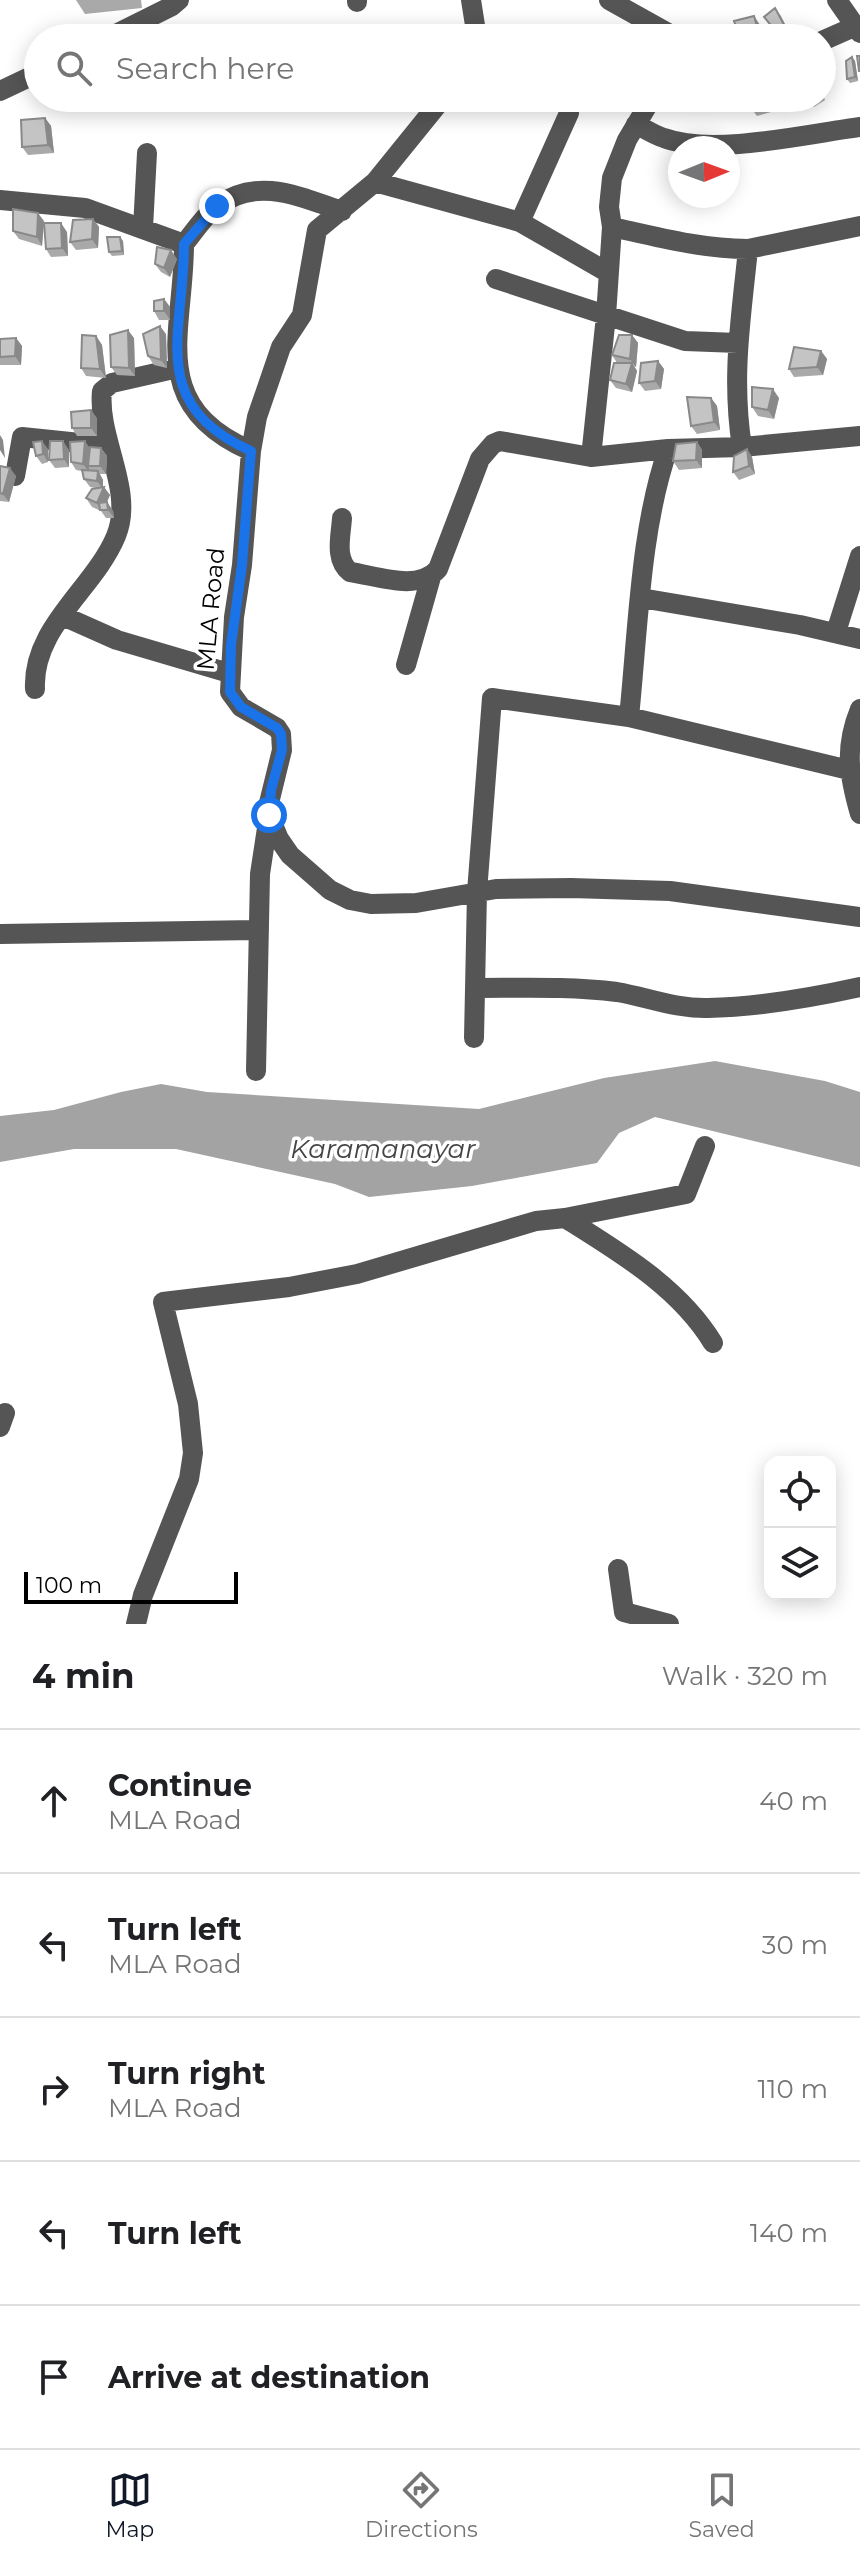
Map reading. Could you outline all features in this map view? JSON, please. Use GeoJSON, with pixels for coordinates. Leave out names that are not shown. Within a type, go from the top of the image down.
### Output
{"type":"FeatureCollection","features":[{"type":"Feature","properties":{"kind":"street"},"geometry":{"type":"LineString","coordinates":[[136,24],[179,0]]}},
{"type":"Feature","properties":{"kind":"street"},"geometry":{"type":"LineString","coordinates":[[471,0],[475,24]]}},
{"type":"Feature","properties":{"kind":"street"},"geometry":{"type":"LineString","coordinates":[[609,0],[652,24]]}},
{"type":"Feature","properties":{"kind":"street"},"geometry":{"type":"LineString","coordinates":[[836,37],[858,30],[837,0]]}},
{"type":"Feature","properties":{"kind":"street"},"geometry":{"type":"LineString","coordinates":[[0,91],[24,80]]}},
{"type":"Feature","properties":{"kind":"street","name":"MLA Road"},"geometry":{"type":"LineString","coordinates":[[269,815],[271,790],[282,750],[281,734],[277,728],[234,701],[229,673],[257,417],[281,347],[302,315],[317,230],[375,182],[432,112]]}},
{"type":"Feature","properties":{"kind":"street"},"geometry":{"type":"LineString","coordinates":[[591,457],[606,316],[612,178],[627,140],[643,112]]}},
{"type":"Feature","properties":{"kind":"street"},"geometry":{"type":"LineString","coordinates":[[520,222],[569,113]]}},
{"type":"Feature","properties":{"kind":"street"},"geometry":{"type":"LineString","coordinates":[[636,124],[664,138],[693,145],[735,145],[860,127]]}},
{"type":"Feature","properties":{"kind":"street"},"geometry":{"type":"LineString","coordinates":[[143,228],[147,153]]}},
{"type":"Feature","properties":{"kind":"street"},"geometry":{"type":"LineString","coordinates":[[375,182],[520,222],[607,272]]}},
{"type":"Feature","properties":{"kind":"street"},"geometry":{"type":"LineString","coordinates":[[251,451],[214,432],[201,420],[190,404],[178,368],[176,342],[184,283],[184,244],[217,206],[260,188],[342,211]]}},
{"type":"Feature","properties":{"kind":"street"},"geometry":{"type":"LineString","coordinates":[[1,207],[85,208],[184,244]]}},
{"type":"Feature","properties":{"kind":"street"},"geometry":{"type":"LineString","coordinates":[[612,227],[689,244],[748,249],[860,226]]}},
{"type":"Feature","properties":{"kind":"street"},"geometry":{"type":"LineString","coordinates":[[742,447],[736,407],[738,343],[748,249]]}},
{"type":"Feature","properties":{"kind":"street"},"geometry":{"type":"LineString","coordinates":[[496,279],[685,341],[738,343]]}},
{"type":"Feature","properties":{"kind":"street"},"geometry":{"type":"LineString","coordinates":[[35,689],[37,660],[55,625],[108,553],[121,521],[122,503],[109,446],[102,391],[112,383],[178,368]]}},
{"type":"Feature","properties":{"kind":"street"},"geometry":{"type":"LineString","coordinates":[[406,665],[431,577],[438,569],[480,459],[493,444],[509,441],[591,457],[860,436]]}},
{"type":"Feature","properties":{"kind":"street"},"geometry":{"type":"LineString","coordinates":[[15,476],[22,437],[109,446]]}},
{"type":"Feature","properties":{"kind":"street"},"geometry":{"type":"LineString","coordinates":[[629,717],[641,598],[659,476],[668,449]]}},
{"type":"Feature","properties":{"kind":"street"},"geometry":{"type":"LineString","coordinates":[[342,518],[340,553],[350,572],[404,581],[421,581],[431,577]]}},
{"type":"Feature","properties":{"kind":"street"},"geometry":{"type":"LineString","coordinates":[[836,632],[860,556]]}},
{"type":"Feature","properties":{"kind":"street"},"geometry":{"type":"LineString","coordinates":[[641,598],[836,632],[860,639]]}},
{"type":"Feature","properties":{"kind":"street"},"geometry":{"type":"LineString","coordinates":[[63,616],[117,640],[229,673]]}},
{"type":"Feature","properties":{"kind":"street"},"geometry":{"type":"LineString","coordinates":[[860,695],[860,710],[849,741],[849,770],[860,814]]}},
{"type":"Feature","properties":{"kind":"street"},"geometry":{"type":"LineString","coordinates":[[474,1038],[477,892],[492,698],[629,717],[849,770]]}},
{"type":"Feature","properties":{"kind":"street"},"geometry":{"type":"LineString","coordinates":[[269,815],[290,855],[330,890],[350,900],[371,904],[416,903],[496,889],[571,888],[670,891],[860,917]]}},
{"type":"Feature","properties":{"kind":"street"},"geometry":{"type":"LineString","coordinates":[[256,1071],[260,874],[269,815]]}},
{"type":"Feature","properties":{"kind":"street"},"geometry":{"type":"LineString","coordinates":[[0,934],[259,930]]}},
{"type":"Feature","properties":{"kind":"street"},"geometry":{"type":"LineString","coordinates":[[475,988],[553,987],[618,992],[683,1007],[706,1008],[795,1002],[860,987]]}},
{"type":"Feature","properties":{"kind":"street"},"geometry":{"type":"LineString","coordinates":[[136,1624],[143,1595],[189,1479],[193,1453],[188,1404],[163,1302],[289,1287],[357,1274],[524,1224],[686,1194],[705,1146]]}},
{"type":"Feature","properties":{"kind":"street"},"geometry":{"type":"LineString","coordinates":[[565,1218],[631,1260],[698,1318],[713,1343]]}},
{"type":"Feature","properties":{"kind":"street"},"geometry":{"type":"LineString","coordinates":[[618,1569],[624,1612],[669,1624]]}},
{"type":"Feature","properties":{"kind":"water","name":"Karamanayar"},"geometry":{"type":"Polygon","coordinates":[[[715,1061],[825,1081],[860,1092],[860,1167],[655,1117],[619,1133],[597,1163],[472,1186],[369,1197],[335,1184],[176,1149],[74,1149],[0,1162],[0,1116],[54,1110],[161,1084],[207,1092],[479,1109],[604,1078],[715,1061]]]}},
{"type":"Feature","properties":{"kind":"building"},"geometry":{"type":"Polygon","coordinates":[[[775,8],[784,24],[770,24],[764,17],[775,8]]]}},
{"type":"Feature","properties":{"kind":"building"},"geometry":{"type":"Polygon","coordinates":[[[754,16],[756,24],[735,24],[734,21],[754,16]]]}},
{"type":"Feature","properties":{"kind":"building"},"geometry":{"type":"Polygon","coordinates":[[[852,57],[855,77],[847,79],[846,61],[852,57]]]}},
{"type":"Feature","properties":{"kind":"building"},"geometry":{"type":"Polygon","coordinates":[[[45,118],[48,145],[22,147],[21,120],[45,118]]]}},
{"type":"Feature","properties":{"kind":"building"},"geometry":{"type":"Polygon","coordinates":[[[13,209],[38,213],[37,237],[13,231],[13,209]]]}},
{"type":"Feature","properties":{"kind":"building"},"geometry":{"type":"Polygon","coordinates":[[[93,219],[92,239],[70,242],[73,220],[93,219]]]}},
{"type":"Feature","properties":{"kind":"building"},"geometry":{"type":"Polygon","coordinates":[[[44,223],[61,223],[62,248],[46,249],[44,223]]]}},
{"type":"Feature","properties":{"kind":"building"},"geometry":{"type":"Polygon","coordinates":[[[107,237],[120,237],[122,251],[109,252],[107,237]]]}},
{"type":"Feature","properties":{"kind":"building"},"geometry":{"type":"Polygon","coordinates":[[[157,247],[171,250],[164,268],[155,264],[157,247]]]}},
{"type":"Feature","properties":{"kind":"building"},"geometry":{"type":"Polygon","coordinates":[[[164,299],[164,311],[154,311],[154,301],[164,299]]]}},
{"type":"Feature","properties":{"kind":"building"},"geometry":{"type":"Polygon","coordinates":[[[160,326],[161,360],[148,356],[143,334],[160,326]]]}},
{"type":"Feature","properties":{"kind":"building"},"geometry":{"type":"Polygon","coordinates":[[[128,330],[129,368],[111,367],[110,335],[128,330]]]}},
{"type":"Feature","properties":{"kind":"building"},"geometry":{"type":"Polygon","coordinates":[[[82,335],[96,336],[100,369],[81,368],[82,335]]]}},
{"type":"Feature","properties":{"kind":"building"},"geometry":{"type":"Polygon","coordinates":[[[619,335],[632,335],[630,359],[612,355],[619,335]]]}},
{"type":"Feature","properties":{"kind":"building"},"geometry":{"type":"Polygon","coordinates":[[[16,338],[15,356],[0,357],[0,339],[16,338]]]}},
{"type":"Feature","properties":{"kind":"building"},"geometry":{"type":"Polygon","coordinates":[[[794,347],[821,351],[817,367],[789,369],[794,347]]]}},
{"type":"Feature","properties":{"kind":"building"},"geometry":{"type":"Polygon","coordinates":[[[658,361],[655,381],[639,383],[641,363],[658,361]]]}},
{"type":"Feature","properties":{"kind":"building"},"geometry":{"type":"Polygon","coordinates":[[[614,363],[632,363],[626,384],[610,380],[614,363]]]}},
{"type":"Feature","properties":{"kind":"building"},"geometry":{"type":"Polygon","coordinates":[[[752,387],[773,389],[768,410],[752,407],[752,387]]]}},
{"type":"Feature","properties":{"kind":"building"},"geometry":{"type":"Polygon","coordinates":[[[687,397],[711,398],[714,422],[691,426],[687,397]]]}},
{"type":"Feature","properties":{"kind":"building"},"geometry":{"type":"Polygon","coordinates":[[[91,410],[91,428],[72,428],[71,412],[91,410]]]}},
{"type":"Feature","properties":{"kind":"building"},"geometry":{"type":"Polygon","coordinates":[[[42,441],[43,454],[36,456],[33,442],[42,441]]]}},
{"type":"Feature","properties":{"kind":"building"},"geometry":{"type":"Polygon","coordinates":[[[50,441],[63,441],[64,459],[49,460],[50,441]]]}},
{"type":"Feature","properties":{"kind":"building"},"geometry":{"type":"Polygon","coordinates":[[[85,441],[83,464],[71,462],[70,442],[85,441]]]}},
{"type":"Feature","properties":{"kind":"building"},"geometry":{"type":"Polygon","coordinates":[[[697,442],[696,460],[673,461],[676,444],[697,442]]]}},
{"type":"Feature","properties":{"kind":"building"},"geometry":{"type":"Polygon","coordinates":[[[90,447],[101,448],[100,466],[88,466],[90,447]]]}},
{"type":"Feature","properties":{"kind":"building"},"geometry":{"type":"Polygon","coordinates":[[[747,449],[749,466],[733,472],[734,456],[747,449]]]}},
{"type":"Feature","properties":{"kind":"building"},"geometry":{"type":"Polygon","coordinates":[[[0,466],[10,468],[3,494],[0,493],[0,466]]]}},
{"type":"Feature","properties":{"kind":"building"},"geometry":{"type":"Polygon","coordinates":[[[82,470],[98,471],[97,481],[84,479],[82,470]]]}},
{"type":"Feature","properties":{"kind":"building"},"geometry":{"type":"Polygon","coordinates":[[[104,487],[97,503],[86,498],[92,489],[104,487]]]}},
{"type":"Feature","properties":{"kind":"building"},"geometry":{"type":"Polygon","coordinates":[[[107,502],[108,510],[100,510],[99,503],[107,502]]]}},
{"type":"Feature","properties":{"kind":"route"},"geometry":{"type":"LineString","coordinates":[[217,206],[184,244],[177,361],[190,404],[201,420],[214,432],[251,451],[229,673],[234,701],[277,728],[281,734],[282,750],[271,790],[269,815]]}}]}
